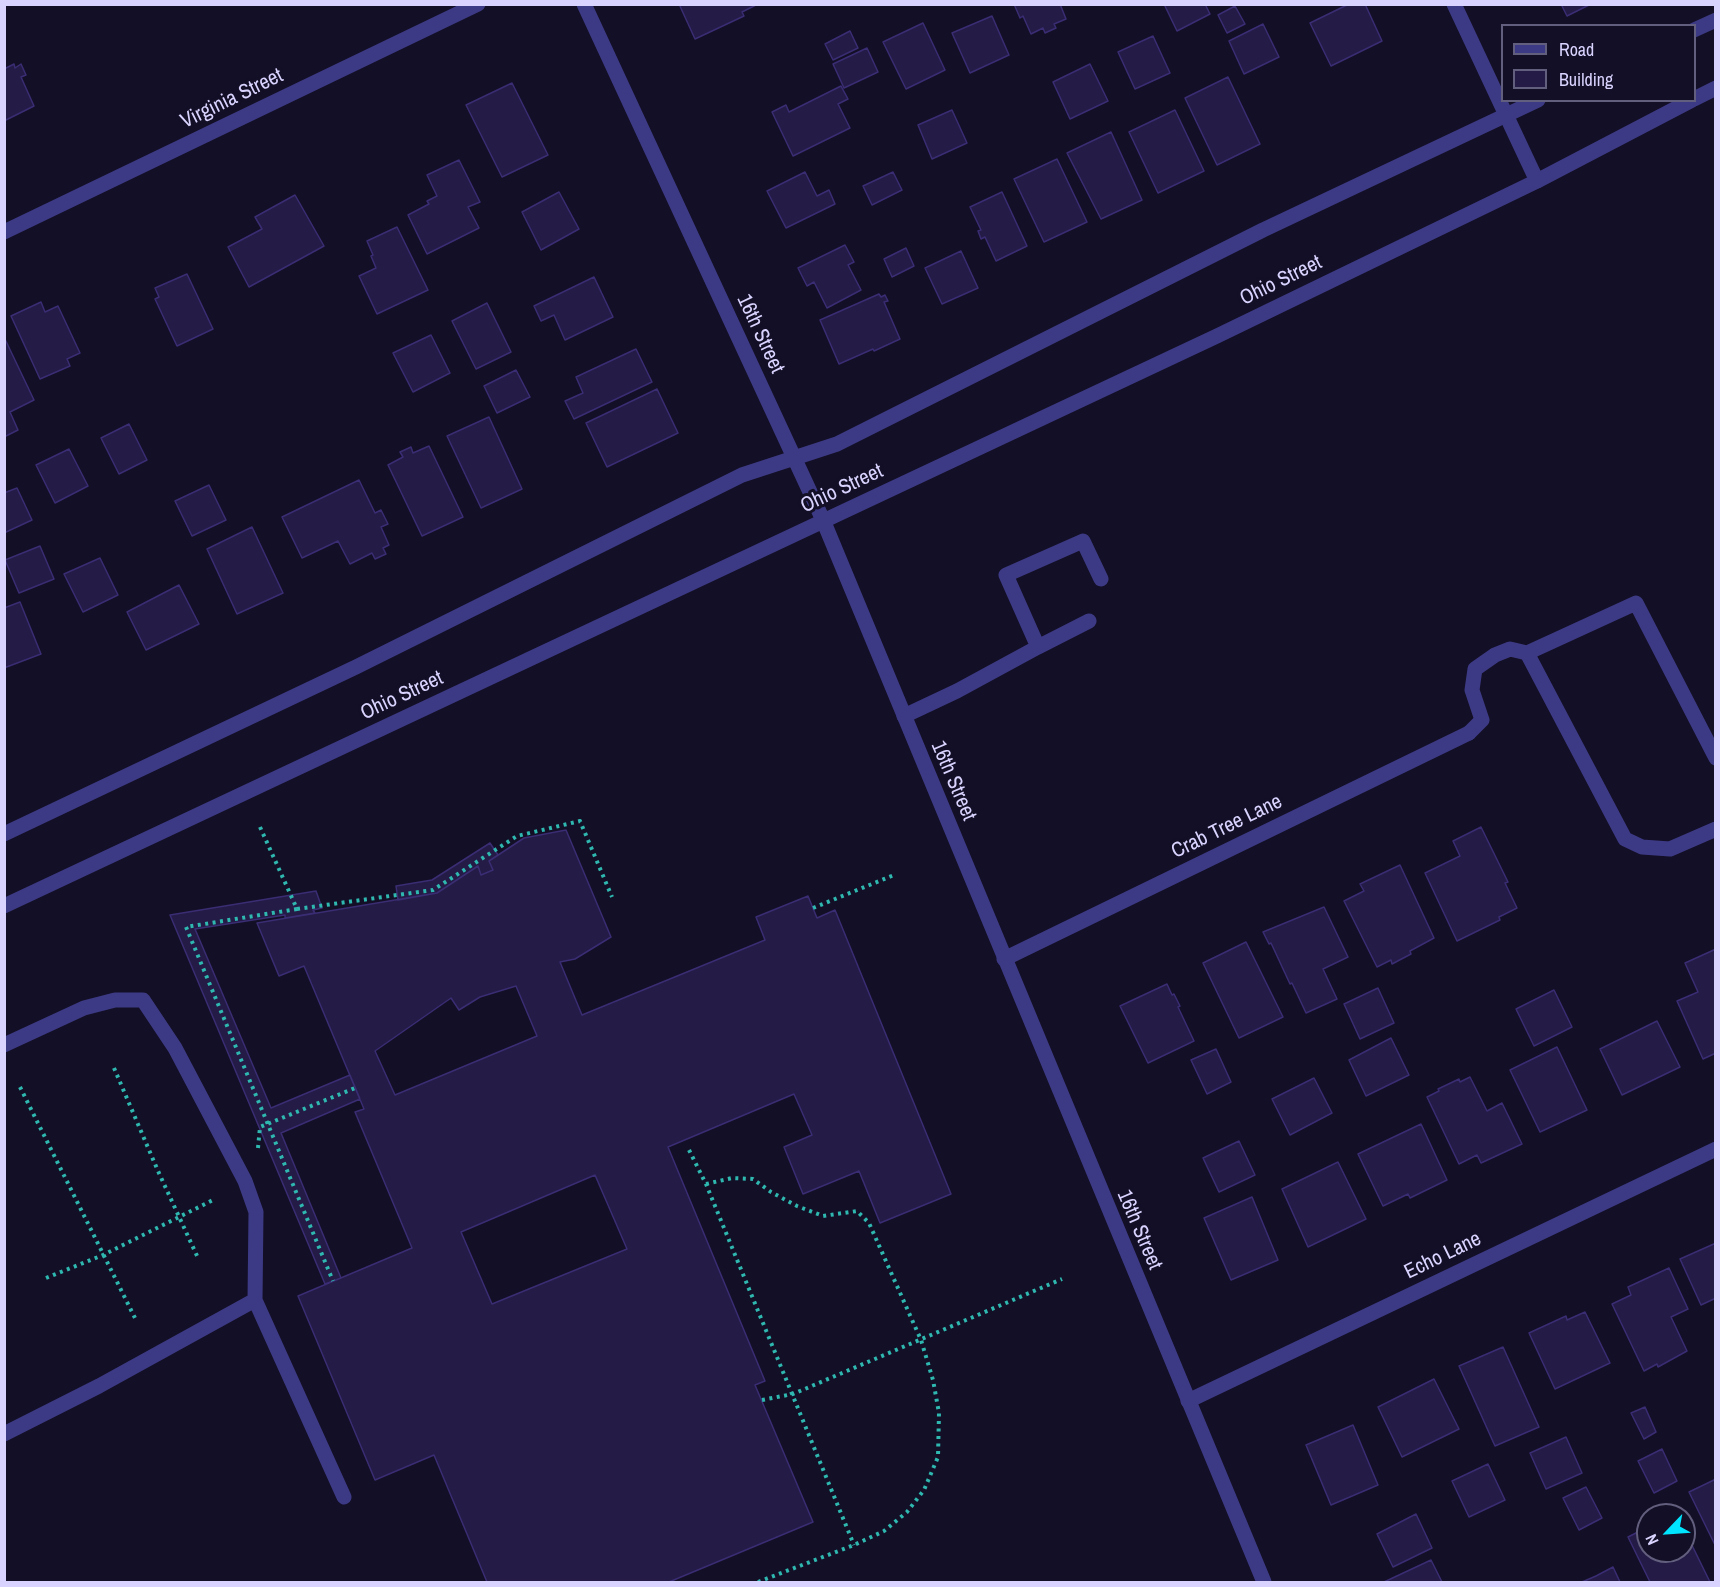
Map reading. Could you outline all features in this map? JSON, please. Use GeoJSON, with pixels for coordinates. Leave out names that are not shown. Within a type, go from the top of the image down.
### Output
{"type":"FeatureCollection","features":[{"type":"Feature","properties":{"kind":"street","name":"Virginia Street"},"geometry":{"type":"LineString","coordinates":[[4,232],[478,4]]}},
{"type":"Feature","properties":{"kind":"street","name":"16th Street"},"geometry":{"type":"LineString","coordinates":[[584,4],[823,520],[1264,1582]]}},
{"type":"Feature","properties":{"kind":"street"},"geometry":{"type":"LineString","coordinates":[[1454,4],[1501,102]]}},
{"type":"Feature","properties":{"kind":"street"},"geometry":{"type":"LineString","coordinates":[[1696,30],[1716,21]]}},
{"type":"Feature","properties":{"kind":"street","name":"Ohio Street"},"geometry":{"type":"LineString","coordinates":[[1696,98],[1716,88]]}},
{"type":"Feature","properties":{"kind":"street"},"geometry":{"type":"LineString","coordinates":[[1501,102],[1538,181]]}},
{"type":"Feature","properties":{"kind":"street","name":"Ohio Street"},"geometry":{"type":"LineString","coordinates":[[4,834],[356,667],[742,476],[837,444],[1263,231],[1534,102]]}},
{"type":"Feature","properties":{"kind":"street","name":"Ohio Street"},"geometry":{"type":"LineString","coordinates":[[4,906],[1217,336],[1538,181],[1689,102]]}},
{"type":"Feature","properties":{"kind":"street"},"geometry":{"type":"LineString","coordinates":[[1038,647],[1006,575],[1083,541],[1101,579]]}},
{"type":"Feature","properties":{"kind":"street"},"geometry":{"type":"LineString","coordinates":[[1716,758],[1636,603],[1527,653],[1625,839],[1642,847],[1670,849],[1716,829]]}},
{"type":"Feature","properties":{"kind":"street"},"geometry":{"type":"LineString","coordinates":[[903,716],[957,691],[1089,621]]}},
{"type":"Feature","properties":{"kind":"street","name":"Crab Tree Lane"},"geometry":{"type":"LineString","coordinates":[[1004,959],[1468,733],[1482,720],[1472,690],[1475,669],[1495,655],[1510,649],[1527,653]]}},
{"type":"Feature","properties":{"kind":"street"},"geometry":{"type":"LineString","coordinates":[[4,1045],[84,1008],[115,1000],[143,1000],[175,1048],[245,1181],[256,1212],[255,1300],[344,1497]]}},
{"type":"Feature","properties":{"kind":"street","name":"Echo Lane"},"geometry":{"type":"LineString","coordinates":[[1188,1401],[1716,1149]]}},
{"type":"Feature","properties":{"kind":"street"},"geometry":{"type":"LineString","coordinates":[[4,1434],[255,1300]]}},
{"type":"Feature","properties":{"kind":"path"},"geometry":{"type":"LineString","coordinates":[[333,1281],[186,927],[433,890],[517,836],[580,821],[612,897]]}},
{"type":"Feature","properties":{"kind":"path"},"geometry":{"type":"LineString","coordinates":[[260,827],[297,909]]}},
{"type":"Feature","properties":{"kind":"path"},"geometry":{"type":"LineString","coordinates":[[813,908],[894,875]]}},
{"type":"Feature","properties":{"kind":"path"},"geometry":{"type":"LineString","coordinates":[[114,1068],[198,1258]]}},
{"type":"Feature","properties":{"kind":"path"},"geometry":{"type":"LineString","coordinates":[[20,1087],[137,1322]]}},
{"type":"Feature","properties":{"kind":"path"},"geometry":{"type":"LineString","coordinates":[[258,1156],[260,1127],[356,1088]]}},
{"type":"Feature","properties":{"kind":"path"},"geometry":{"type":"LineString","coordinates":[[689,1150],[706,1184],[794,1394],[854,1545]]}},
{"type":"Feature","properties":{"kind":"path"},"geometry":{"type":"LineString","coordinates":[[706,1184],[732,1178],[753,1179],[797,1206],[823,1216],[857,1211],[869,1223],[921,1340],[933,1380],[939,1413],[938,1457],[924,1490],[908,1512],[884,1531],[758,1582]]}},
{"type":"Feature","properties":{"kind":"path"},"geometry":{"type":"LineString","coordinates":[[46,1278],[103,1255],[213,1200]]}},
{"type":"Feature","properties":{"kind":"path"},"geometry":{"type":"LineString","coordinates":[[762,1400],[794,1394],[1062,1279]]}},
{"type":"Feature","properties":{"kind":"building"},"geometry":{"type":"Polygon","coordinates":[[[679,4],[758,4],[742,12],[744,16],[695,39],[679,4]]]}},
{"type":"Feature","properties":{"kind":"building"},"geometry":{"type":"Polygon","coordinates":[[[1014,4],[1060,4],[1066,19],[1054,24],[1056,28],[1045,33],[1043,28],[1031,34],[1023,16],[1020,18],[1014,4]]]}},
{"type":"Feature","properties":{"kind":"building"},"geometry":{"type":"Polygon","coordinates":[[[1164,4],[1205,4],[1210,14],[1177,31],[1164,4]]]}},
{"type":"Feature","properties":{"kind":"building"},"geometry":{"type":"Polygon","coordinates":[[[1349,4],[1365,4],[1382,41],[1331,66],[1310,23],[1349,4]]]}},
{"type":"Feature","properties":{"kind":"building"},"geometry":{"type":"Polygon","coordinates":[[[1561,4],[1591,4],[1567,16],[1561,4]]]}},
{"type":"Feature","properties":{"kind":"building"},"geometry":{"type":"Polygon","coordinates":[[[1235,6],[1245,24],[1227,33],[1218,15],[1235,6]]]}},
{"type":"Feature","properties":{"kind":"building"},"geometry":{"type":"Polygon","coordinates":[[[992,16],[1009,55],[970,73],[952,33],[992,16]]]}},
{"type":"Feature","properties":{"kind":"building"},"geometry":{"type":"Polygon","coordinates":[[[923,23],[945,70],[906,89],[883,42],[923,23]]]}},
{"type":"Feature","properties":{"kind":"building"},"geometry":{"type":"Polygon","coordinates":[[[1263,24],[1279,57],[1244,74],[1229,41],[1263,24]]]}},
{"type":"Feature","properties":{"kind":"building"},"geometry":{"type":"Polygon","coordinates":[[[850,31],[858,48],[833,60],[825,44],[850,31]]]}},
{"type":"Feature","properties":{"kind":"building"},"geometry":{"type":"Polygon","coordinates":[[[1153,36],[1170,73],[1135,89],[1118,52],[1153,36]]]}},
{"type":"Feature","properties":{"kind":"building"},"geometry":{"type":"Polygon","coordinates":[[[867,48],[878,72],[844,88],[833,64],[867,48]]]}},
{"type":"Feature","properties":{"kind":"building"},"geometry":{"type":"Polygon","coordinates":[[[14,64],[15,68],[21,64],[26,75],[21,77],[34,106],[4,121],[4,69],[14,64]]]}},
{"type":"Feature","properties":{"kind":"building"},"geometry":{"type":"Polygon","coordinates":[[[1090,64],[1108,101],[1070,119],[1053,82],[1090,64]]]}},
{"type":"Feature","properties":{"kind":"building"},"geometry":{"type":"Polygon","coordinates":[[[1228,77],[1260,144],[1217,165],[1185,98],[1228,77]]]}},
{"type":"Feature","properties":{"kind":"building"},"geometry":{"type":"Polygon","coordinates":[[[512,83],[548,155],[502,177],[466,105],[512,83]]]}},
{"type":"Feature","properties":{"kind":"building"},"geometry":{"type":"Polygon","coordinates":[[[841,86],[848,99],[838,104],[850,128],[793,156],[772,112],[786,105],[789,112],[841,86]]]}},
{"type":"Feature","properties":{"kind":"building"},"geometry":{"type":"Polygon","coordinates":[[[952,110],[967,143],[932,159],[918,125],[952,110]]]}},
{"type":"Feature","properties":{"kind":"building"},"geometry":{"type":"Polygon","coordinates":[[[1175,110],[1204,171],[1158,193],[1129,132],[1175,110]]]}},
{"type":"Feature","properties":{"kind":"building"},"geometry":{"type":"Polygon","coordinates":[[[1111,132],[1142,200],[1101,219],[1067,153],[1111,132]]]}},
{"type":"Feature","properties":{"kind":"building"},"geometry":{"type":"Polygon","coordinates":[[[1057,159],[1087,222],[1044,242],[1014,179],[1057,159]]]}},
{"type":"Feature","properties":{"kind":"building"},"geometry":{"type":"Polygon","coordinates":[[[459,160],[480,202],[468,207],[479,228],[427,254],[408,215],[429,204],[427,201],[437,196],[427,175],[459,160]]]}},
{"type":"Feature","properties":{"kind":"building"},"geometry":{"type":"Polygon","coordinates":[[[805,172],[817,196],[829,190],[835,204],[786,228],[767,191],[805,172]]]}},
{"type":"Feature","properties":{"kind":"building"},"geometry":{"type":"Polygon","coordinates":[[[893,172],[902,190],[872,205],[863,186],[893,172]]]}},
{"type":"Feature","properties":{"kind":"building"},"geometry":{"type":"Polygon","coordinates":[[[559,192],[579,229],[541,250],[522,212],[559,192]]]}},
{"type":"Feature","properties":{"kind":"building"},"geometry":{"type":"Polygon","coordinates":[[[1002,192],[1027,246],[996,261],[985,237],[981,239],[978,231],[981,230],[970,207],[1002,192]]]}},
{"type":"Feature","properties":{"kind":"building"},"geometry":{"type":"Polygon","coordinates":[[[295,195],[324,246],[249,287],[228,247],[262,229],[255,217],[295,195]]]}},
{"type":"Feature","properties":{"kind":"building"},"geometry":{"type":"Polygon","coordinates":[[[397,227],[428,290],[377,314],[359,276],[376,268],[367,241],[397,227]]]}},
{"type":"Feature","properties":{"kind":"building"},"geometry":{"type":"Polygon","coordinates":[[[845,245],[854,262],[848,265],[861,290],[827,308],[814,282],[807,286],[798,268],[845,245]]]}},
{"type":"Feature","properties":{"kind":"building"},"geometry":{"type":"Polygon","coordinates":[[[906,248],[914,266],[892,277],[884,259],[906,248]]]}},
{"type":"Feature","properties":{"kind":"building"},"geometry":{"type":"Polygon","coordinates":[[[961,251],[978,288],[942,304],[925,268],[961,251]]]}},
{"type":"Feature","properties":{"kind":"building"},"geometry":{"type":"Polygon","coordinates":[[[187,274],[213,329],[177,346],[155,299],[159,297],[155,288],[187,274]]]}},
{"type":"Feature","properties":{"kind":"building"},"geometry":{"type":"Polygon","coordinates":[[[594,277],[613,317],[565,340],[554,315],[541,321],[534,306],[594,277]]]}},
{"type":"Feature","properties":{"kind":"building"},"geometry":{"type":"Polygon","coordinates":[[[879,294],[881,297],[885,295],[888,301],[884,302],[900,339],[839,364],[820,320],[879,294]]]}},
{"type":"Feature","properties":{"kind":"building"},"geometry":{"type":"Polygon","coordinates":[[[41,302],[45,312],[58,306],[80,353],[67,359],[70,366],[40,379],[11,316],[41,302]]]}},
{"type":"Feature","properties":{"kind":"building"},"geometry":{"type":"Polygon","coordinates":[[[487,303],[511,352],[476,369],[452,321],[487,303]]]}},
{"type":"Feature","properties":{"kind":"building"},"geometry":{"type":"Polygon","coordinates":[[[431,335],[450,373],[413,392],[393,353],[431,335]]]}},
{"type":"Feature","properties":{"kind":"building"},"geometry":{"type":"Polygon","coordinates":[[[4,337],[34,400],[10,412],[18,430],[4,437],[4,337]]]}},
{"type":"Feature","properties":{"kind":"building"},"geometry":{"type":"Polygon","coordinates":[[[636,349],[652,382],[574,419],[565,401],[583,393],[576,377],[636,349]]]}},
{"type":"Feature","properties":{"kind":"building"},"geometry":{"type":"Polygon","coordinates":[[[516,370],[530,397],[497,413],[484,386],[516,370]]]}},
{"type":"Feature","properties":{"kind":"building"},"geometry":{"type":"Polygon","coordinates":[[[657,389],[678,433],[607,467],[586,423],[657,389]]]}},
{"type":"Feature","properties":{"kind":"building"},"geometry":{"type":"Polygon","coordinates":[[[489,417],[522,489],[481,508],[447,436],[489,417]]]}},
{"type":"Feature","properties":{"kind":"building"},"geometry":{"type":"Polygon","coordinates":[[[129,424],[147,460],[119,474],[101,438],[129,424]]]}},
{"type":"Feature","properties":{"kind":"building"},"geometry":{"type":"Polygon","coordinates":[[[429,446],[463,517],[422,536],[388,465],[403,457],[400,452],[411,447],[413,453],[429,446]]]}},
{"type":"Feature","properties":{"kind":"building"},"geometry":{"type":"Polygon","coordinates":[[[69,449],[88,486],[55,503],[36,465],[69,449]]]}},
{"type":"Feature","properties":{"kind":"building"},"geometry":{"type":"Polygon","coordinates":[[[359,480],[375,513],[381,510],[388,524],[381,527],[389,545],[383,548],[386,554],[375,559],[372,553],[350,564],[338,541],[302,558],[282,517],[359,480]]]}},
{"type":"Feature","properties":{"kind":"building"},"geometry":{"type":"Polygon","coordinates":[[[209,485],[226,520],[192,536],[175,501],[209,485]]]}},
{"type":"Feature","properties":{"kind":"building"},"geometry":{"type":"Polygon","coordinates":[[[17,488],[32,520],[4,533],[4,493],[17,488]]]}},
{"type":"Feature","properties":{"kind":"building"},"geometry":{"type":"Polygon","coordinates":[[[252,527],[283,593],[237,614],[207,549],[252,527]]]}},
{"type":"Feature","properties":{"kind":"building"},"geometry":{"type":"Polygon","coordinates":[[[40,546],[54,579],[19,593],[5,560],[40,546]]]}},
{"type":"Feature","properties":{"kind":"building"},"geometry":{"type":"Polygon","coordinates":[[[100,558],[118,595],[83,612],[64,574],[100,558]]]}},
{"type":"Feature","properties":{"kind":"building"},"geometry":{"type":"Polygon","coordinates":[[[179,585],[199,624],[146,650],[127,612],[179,585]]]}},
{"type":"Feature","properties":{"kind":"building"},"geometry":{"type":"Polygon","coordinates":[[[20,602],[41,654],[4,668],[4,608],[20,602]]]}},
{"type":"Feature","properties":{"kind":"building"},"geometry":{"type":"Polygon","coordinates":[[[1481,827],[1508,882],[1505,883],[1517,908],[1499,917],[1500,920],[1457,941],[1425,873],[1460,856],[1453,841],[1481,827]]]}},
{"type":"Feature","properties":{"kind":"building"},"geometry":{"type":"Polygon","coordinates":[[[566,830],[611,937],[575,959],[560,962],[582,1015],[765,940],[756,917],[808,896],[817,918],[835,910],[951,1194],[880,1223],[859,1171],[803,1194],[784,1147],[812,1135],[794,1094],[668,1147],[765,1381],[755,1385],[813,1522],[669,1582],[487,1582],[434,1455],[375,1480],[298,1296],[412,1248],[355,1112],[364,1109],[304,966],[279,976],[257,923],[437,893],[478,866],[481,875],[493,870],[489,861],[524,838],[566,830]],[[516,986],[480,997],[459,1010],[451,998],[375,1051],[395,1095],[537,1036],[516,986]],[[595,1175],[461,1232],[492,1304],[627,1249],[595,1175]]]}},
{"type":"Feature","properties":{"kind":"building"},"geometry":{"type":"Polygon","coordinates":[[[490,843],[498,855],[489,861],[493,870],[481,875],[478,866],[437,893],[398,900],[396,886],[432,880],[490,843]]]}},
{"type":"Feature","properties":{"kind":"building"},"geometry":{"type":"Polygon","coordinates":[[[1400,865],[1434,938],[1392,964],[1391,960],[1377,967],[1344,901],[1364,891],[1360,884],[1400,865]]]}},
{"type":"Feature","properties":{"kind":"building"},"geometry":{"type":"Polygon","coordinates":[[[316,891],[322,908],[313,910],[315,913],[285,918],[285,915],[195,929],[271,1108],[350,1075],[360,1099],[281,1133],[341,1278],[325,1284],[170,915],[316,891]]]}},
{"type":"Feature","properties":{"kind":"building"},"geometry":{"type":"Polygon","coordinates":[[[1324,907],[1348,957],[1323,969],[1337,999],[1306,1013],[1271,943],[1269,944],[1263,932],[1324,907]]]}},
{"type":"Feature","properties":{"kind":"building"},"geometry":{"type":"Polygon","coordinates":[[[1246,942],[1283,1017],[1239,1038],[1203,963],[1246,942]]]}},
{"type":"Feature","properties":{"kind":"building"},"geometry":{"type":"Polygon","coordinates":[[[1716,949],[1716,1053],[1703,1059],[1677,1001],[1698,992],[1685,963],[1716,949]]]}},
{"type":"Feature","properties":{"kind":"building"},"geometry":{"type":"Polygon","coordinates":[[[1167,984],[1180,1006],[1178,1007],[1194,1041],[1148,1063],[1120,1006],[1167,984]]]}},
{"type":"Feature","properties":{"kind":"building"},"geometry":{"type":"Polygon","coordinates":[[[1378,988],[1394,1023],[1360,1039],[1344,1004],[1378,988]]]}},
{"type":"Feature","properties":{"kind":"building"},"geometry":{"type":"Polygon","coordinates":[[[1554,990],[1572,1027],[1534,1046],[1516,1009],[1554,990]]]}},
{"type":"Feature","properties":{"kind":"building"},"geometry":{"type":"Polygon","coordinates":[[[1657,1021],[1680,1067],[1622,1095],[1600,1049],[1657,1021]]]}},
{"type":"Feature","properties":{"kind":"building"},"geometry":{"type":"Polygon","coordinates":[[[1391,1038],[1409,1075],[1366,1096],[1349,1060],[1391,1038]]]}},
{"type":"Feature","properties":{"kind":"building"},"geometry":{"type":"Polygon","coordinates":[[[1557,1047],[1587,1110],[1540,1132],[1510,1070],[1557,1047]]]}},
{"type":"Feature","properties":{"kind":"building"},"geometry":{"type":"Polygon","coordinates":[[[1216,1049],[1231,1082],[1207,1094],[1191,1060],[1216,1049]]]}},
{"type":"Feature","properties":{"kind":"building"},"geometry":{"type":"Polygon","coordinates":[[[1470,1077],[1487,1111],[1502,1103],[1522,1144],[1481,1163],[1477,1155],[1459,1164],[1427,1097],[1459,1079],[1460,1082],[1470,1077]]]}},
{"type":"Feature","properties":{"kind":"building"},"geometry":{"type":"Polygon","coordinates":[[[1314,1078],[1332,1113],[1290,1135],[1272,1099],[1314,1078]]]}},
{"type":"Feature","properties":{"kind":"building"},"geometry":{"type":"Polygon","coordinates":[[[1421,1124],[1447,1180],[1410,1198],[1408,1194],[1383,1206],[1358,1154],[1421,1124]]]}},
{"type":"Feature","properties":{"kind":"building"},"geometry":{"type":"Polygon","coordinates":[[[1239,1141],[1255,1175],[1219,1192],[1203,1158],[1239,1141]]]}},
{"type":"Feature","properties":{"kind":"building"},"geometry":{"type":"Polygon","coordinates":[[[1338,1162],[1366,1219],[1308,1247],[1282,1189],[1338,1162]]]}},
{"type":"Feature","properties":{"kind":"building"},"geometry":{"type":"Polygon","coordinates":[[[1252,1197],[1278,1260],[1231,1280],[1204,1218],[1252,1197]]]}},
{"type":"Feature","properties":{"kind":"building"},"geometry":{"type":"Polygon","coordinates":[[[1716,1243],[1716,1298],[1701,1305],[1680,1259],[1716,1243]]]}},
{"type":"Feature","properties":{"kind":"building"},"geometry":{"type":"Polygon","coordinates":[[[1669,1268],[1688,1309],[1671,1317],[1687,1351],[1658,1367],[1657,1364],[1644,1371],[1612,1304],[1631,1295],[1628,1287],[1669,1268]]]}},
{"type":"Feature","properties":{"kind":"building"},"geometry":{"type":"Polygon","coordinates":[[[1585,1312],[1610,1363],[1555,1389],[1529,1333],[1566,1316],[1567,1320],[1585,1312]]]}},
{"type":"Feature","properties":{"kind":"building"},"geometry":{"type":"Polygon","coordinates":[[[1503,1347],[1539,1427],[1495,1446],[1459,1366],[1503,1347]]]}},
{"type":"Feature","properties":{"kind":"building"},"geometry":{"type":"Polygon","coordinates":[[[1434,1379],[1459,1429],[1402,1457],[1378,1407],[1434,1379]]]}},
{"type":"Feature","properties":{"kind":"building"},"geometry":{"type":"Polygon","coordinates":[[[1645,1407],[1656,1432],[1644,1439],[1631,1413],[1645,1407]]]}},
{"type":"Feature","properties":{"kind":"building"},"geometry":{"type":"Polygon","coordinates":[[[1353,1425],[1378,1485],[1331,1505],[1306,1445],[1353,1425]]]}},
{"type":"Feature","properties":{"kind":"building"},"geometry":{"type":"Polygon","coordinates":[[[1566,1437],[1582,1473],[1546,1489],[1530,1453],[1566,1437]]]}},
{"type":"Feature","properties":{"kind":"building"},"geometry":{"type":"Polygon","coordinates":[[[1662,1449],[1677,1481],[1654,1493],[1638,1461],[1662,1449]]]}},
{"type":"Feature","properties":{"kind":"building"},"geometry":{"type":"Polygon","coordinates":[[[1488,1464],[1505,1500],[1469,1517],[1452,1481],[1488,1464]]]}},
{"type":"Feature","properties":{"kind":"building"},"geometry":{"type":"Polygon","coordinates":[[[1716,1479],[1716,1547],[1696,1503],[1689,1492],[1716,1479]]]}},
{"type":"Feature","properties":{"kind":"building"},"geometry":{"type":"Polygon","coordinates":[[[1586,1487],[1602,1518],[1579,1530],[1563,1498],[1586,1487]]]}},
{"type":"Feature","properties":{"kind":"building"},"geometry":{"type":"Polygon","coordinates":[[[1416,1514],[1432,1548],[1393,1567],[1377,1534],[1416,1514]]]}},
{"type":"Feature","properties":{"kind":"building"},"geometry":{"type":"Polygon","coordinates":[[[1636,1533],[1636,1553],[1628,1537],[1636,1533]]]}},
{"type":"Feature","properties":{"kind":"building"},"geometry":{"type":"Polygon","coordinates":[[[1696,1553],[1710,1582],[1650,1582],[1641,1563],[1696,1563],[1696,1553]]]}},
{"type":"Feature","properties":{"kind":"building"},"geometry":{"type":"Polygon","coordinates":[[[1431,1560],[1442,1582],[1384,1582],[1431,1560]]]}},
{"type":"Feature","properties":{"kind":"building"},"geometry":{"type":"Polygon","coordinates":[[[1613,1567],[1620,1582],[1582,1582],[1596,1576],[1613,1567]]]}}]}
